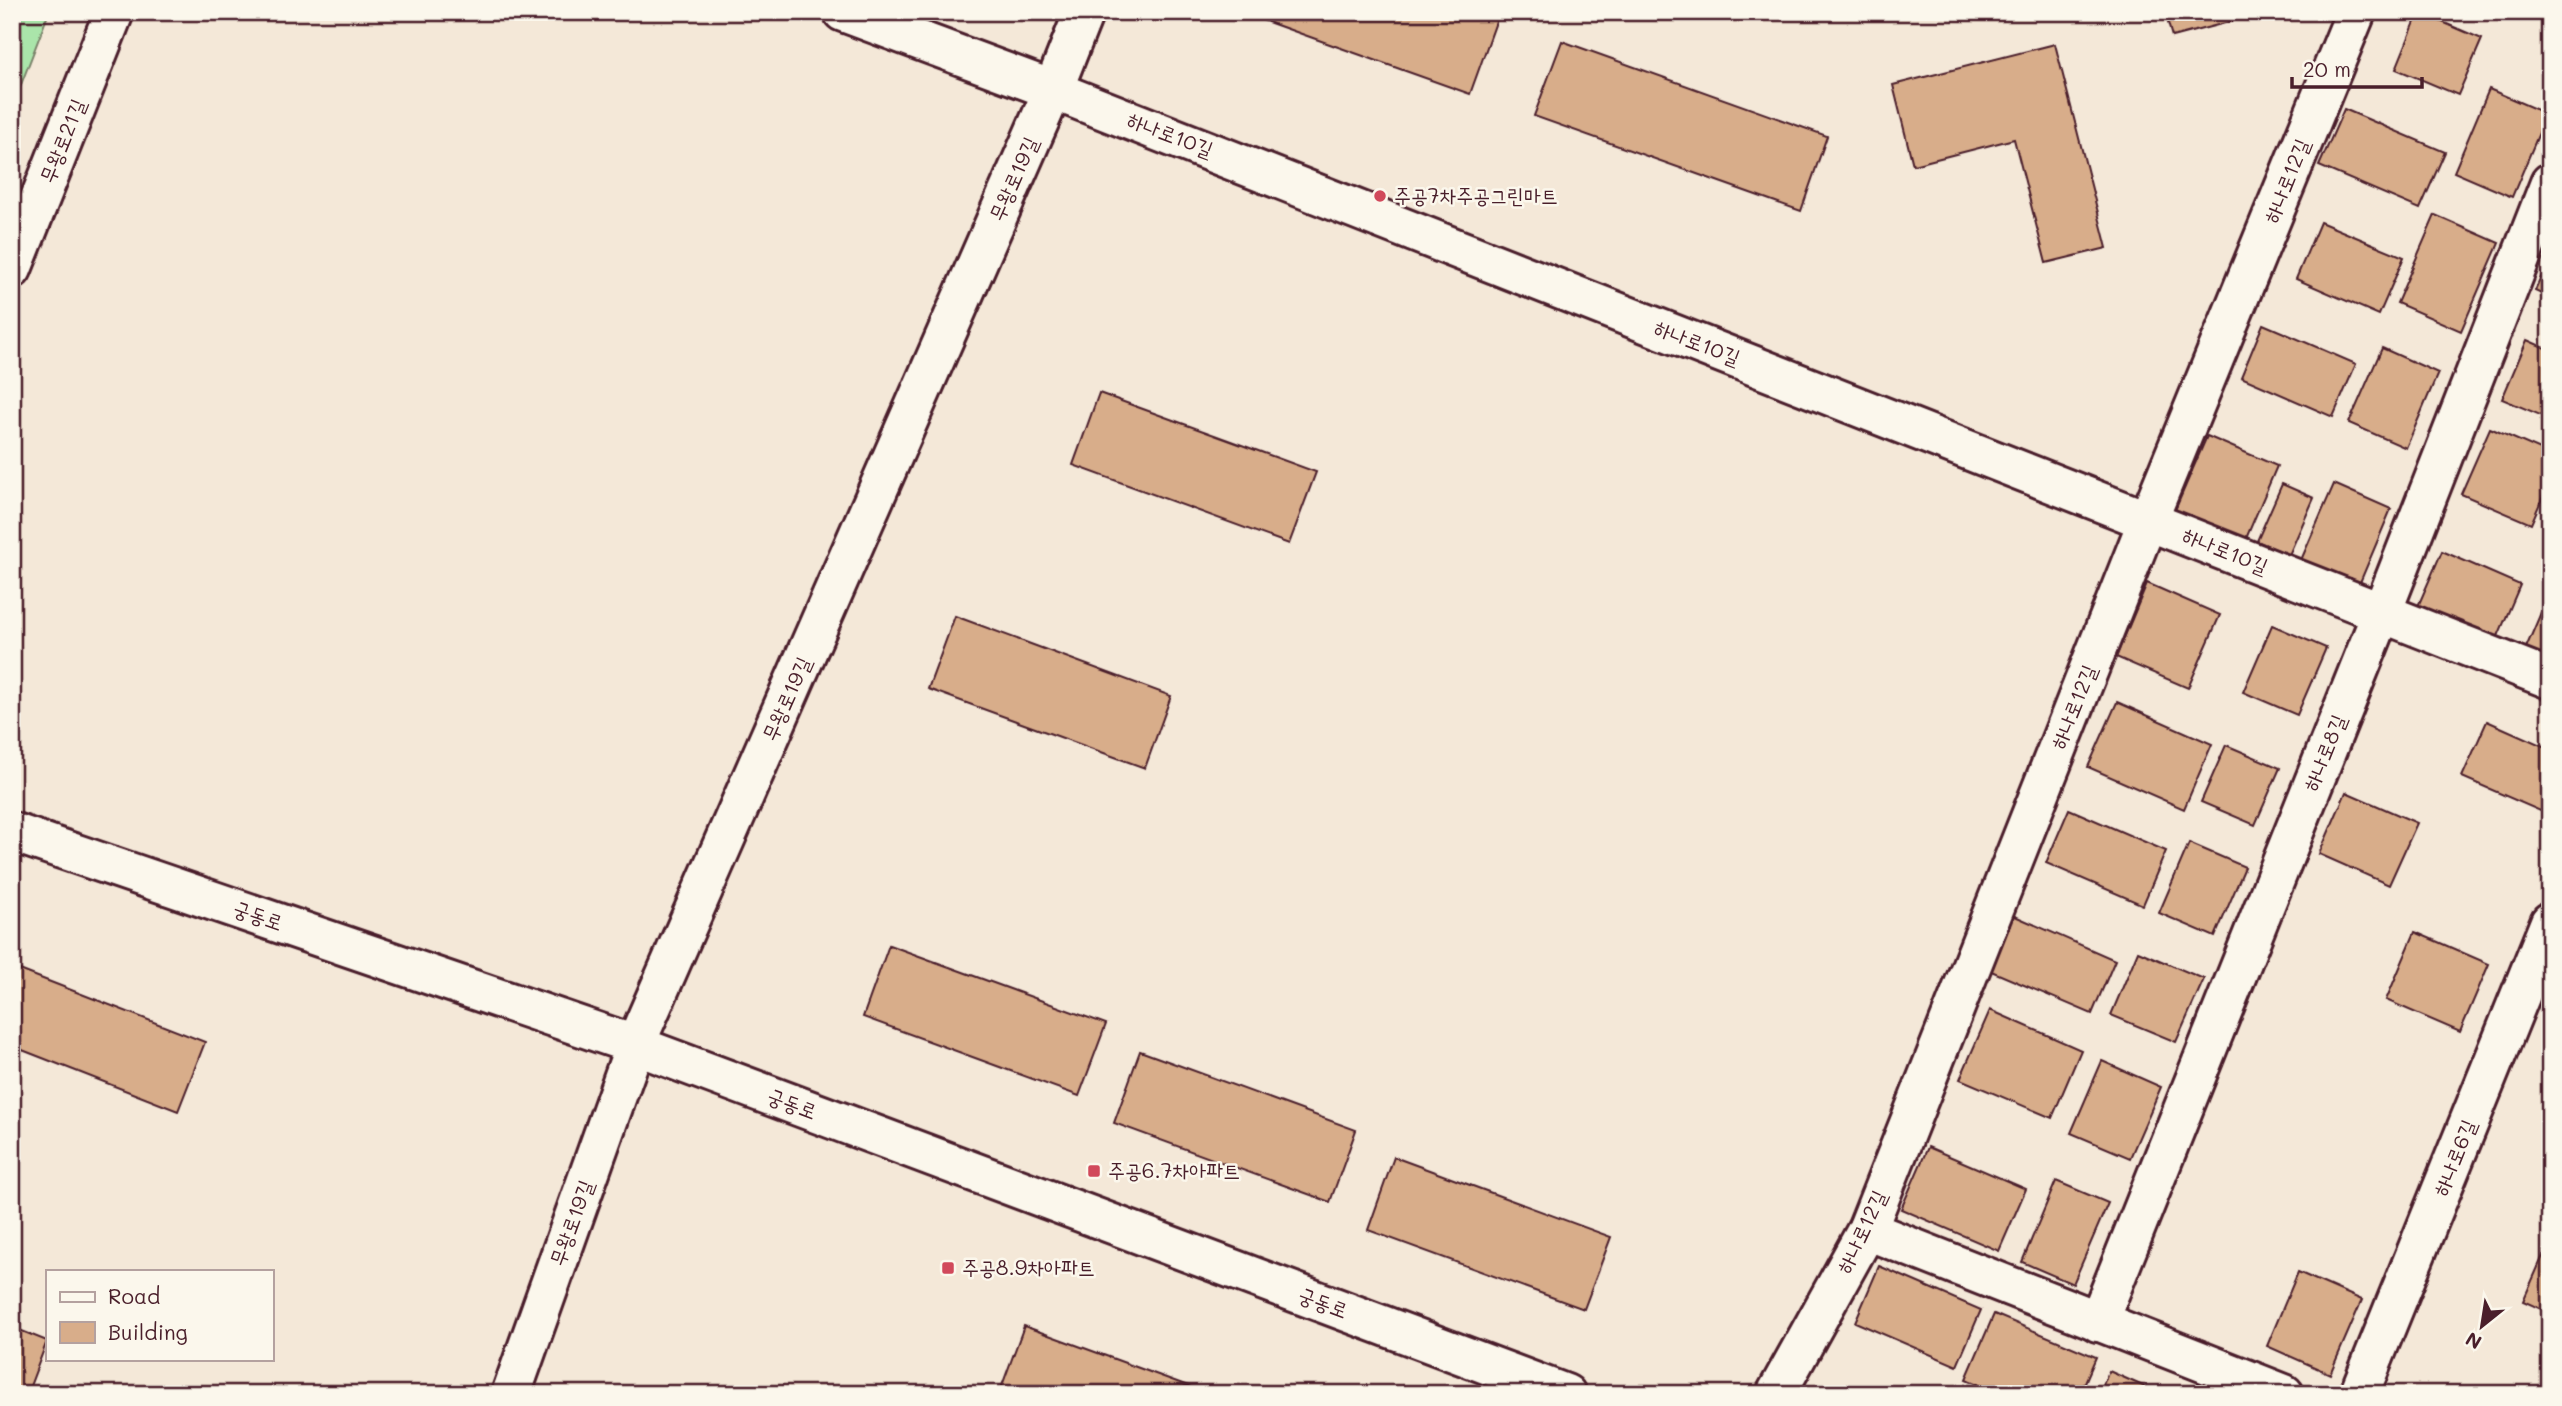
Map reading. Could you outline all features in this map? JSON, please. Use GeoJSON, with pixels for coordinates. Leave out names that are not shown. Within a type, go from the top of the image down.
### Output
{"type":"FeatureCollection","features":[{"type":"Feature","properties":{"kind":"street","name":"무왕로21길"},"geometry":{"type":"LineString","coordinates":[[12,269],[114,12]]}},
{"type":"Feature","properties":{"kind":"street","name":"하나로10길"},"geometry":{"type":"LineString","coordinates":[[843,12],[1053,90],[2550,679]]}},
{"type":"Feature","properties":{"kind":"street","name":"무왕로19길"},"geometry":{"type":"LineString","coordinates":[[511,1394],[635,1045],[1053,90],[1084,12]]}},
{"type":"Feature","properties":{"kind":"street","name":"하나로12길"},"geometry":{"type":"LineString","coordinates":[[1776,1394],[1867,1230],[2148,520],[2356,12]]}},
{"type":"Feature","properties":{"kind":"street","name":"하나로8길"},"geometry":{"type":"LineString","coordinates":[[2098,1322],[2550,183]]}},
{"type":"Feature","properties":{"kind":"street","name":"궁동로"},"geometry":{"type":"LineString","coordinates":[[12,832],[635,1045],[1566,1394]]}},
{"type":"Feature","properties":{"kind":"street","name":"하나로6길"},"geometry":{"type":"LineString","coordinates":[[2359,1394],[2550,922]]}},
{"type":"Feature","properties":{"kind":"street"},"geometry":{"type":"LineString","coordinates":[[1867,1230],[2284,1394]]}},
{"type":"Feature","properties":{"kind":"green space"},"geometry":{"type":"Polygon","coordinates":[[[12,12],[49,12],[12,108],[12,12]]]}},
{"type":"Feature","properties":{"kind":"building"},"geometry":{"type":"Polygon","coordinates":[[[1240,12],[1477,12],[1497,19],[1470,94],[1240,12]]]}},
{"type":"Feature","properties":{"kind":"building"},"geometry":{"type":"Polygon","coordinates":[[[2165,12],[2231,12],[2233,21],[2172,37],[2165,12]]]}},
{"type":"Feature","properties":{"kind":"building"},"geometry":{"type":"Polygon","coordinates":[[[2419,12],[2482,39],[2458,95],[2396,69],[2419,12]]]}},
{"type":"Feature","properties":{"kind":"building"},"geometry":{"type":"Polygon","coordinates":[[[1562,41],[1827,136],[1801,211],[1534,116],[1562,41]]]}},
{"type":"Feature","properties":{"kind":"building"},"geometry":{"type":"Polygon","coordinates":[[[2055,44],[2107,248],[2046,263],[2014,139],[1913,165],[1893,85],[2055,44]]]}},
{"type":"Feature","properties":{"kind":"building"},"geometry":{"type":"Polygon","coordinates":[[[2489,89],[2547,114],[2512,197],[2454,172],[2489,89]]]}},
{"type":"Feature","properties":{"kind":"building"},"geometry":{"type":"Polygon","coordinates":[[[2344,109],[2445,152],[2420,209],[2319,166],[2344,109]]]}},
{"type":"Feature","properties":{"kind":"building"},"geometry":{"type":"Polygon","coordinates":[[[2435,215],[2499,243],[2461,331],[2397,303],[2435,215]]]}},
{"type":"Feature","properties":{"kind":"building"},"geometry":{"type":"Polygon","coordinates":[[[2320,222],[2404,257],[2379,315],[2296,279],[2320,222]]]}},
{"type":"Feature","properties":{"kind":"building"},"geometry":{"type":"Polygon","coordinates":[[[2550,257],[2550,298],[2535,291],[2550,257]]]}},
{"type":"Feature","properties":{"kind":"building"},"geometry":{"type":"Polygon","coordinates":[[[2263,324],[2356,364],[2333,417],[2241,377],[2263,324]]]}},
{"type":"Feature","properties":{"kind":"building"},"geometry":{"type":"Polygon","coordinates":[[[2527,340],[2550,350],[2550,419],[2502,399],[2527,340]]]}},
{"type":"Feature","properties":{"kind":"building"},"geometry":{"type":"Polygon","coordinates":[[[2382,348],[2438,373],[2406,448],[2349,423],[2382,348]]]}},
{"type":"Feature","properties":{"kind":"building"},"geometry":{"type":"Polygon","coordinates":[[[1099,393],[1316,472],[1289,544],[1073,465],[1099,393]]]}},
{"type":"Feature","properties":{"kind":"building"},"geometry":{"type":"Polygon","coordinates":[[[2490,428],[2550,454],[2550,480],[2531,524],[2461,494],[2490,428]]]}},
{"type":"Feature","properties":{"kind":"building"},"geometry":{"type":"Polygon","coordinates":[[[2207,436],[2277,466],[2242,548],[2172,517],[2207,436]]]}},
{"type":"Feature","properties":{"kind":"building"},"geometry":{"type":"Polygon","coordinates":[[[2282,484],[2314,498],[2289,555],[2257,541],[2282,484]]]}},
{"type":"Feature","properties":{"kind":"building"},"geometry":{"type":"Polygon","coordinates":[[[2334,484],[2391,509],[2356,592],[2298,567],[2334,484]]]}},
{"type":"Feature","properties":{"kind":"building"},"geometry":{"type":"Polygon","coordinates":[[[2442,551],[2520,585],[2493,648],[2415,613],[2442,551]]]}},
{"type":"Feature","properties":{"kind":"building"},"geometry":{"type":"Polygon","coordinates":[[[2147,583],[2220,615],[2188,688],[2116,657],[2147,583]]]}},
{"type":"Feature","properties":{"kind":"building"},"geometry":{"type":"Polygon","coordinates":[[[2550,596],[2550,666],[2523,655],[2550,596]]]}},
{"type":"Feature","properties":{"kind":"building"},"geometry":{"type":"Polygon","coordinates":[[[955,616],[1171,696],[1145,768],[928,689],[955,616]]]}},
{"type":"Feature","properties":{"kind":"building"},"geometry":{"type":"Polygon","coordinates":[[[2272,625],[2326,648],[2297,715],[2243,692],[2272,625]]]}},
{"type":"Feature","properties":{"kind":"building"},"geometry":{"type":"Polygon","coordinates":[[[2117,702],[2212,744],[2184,809],[2088,767],[2117,702]]]}},
{"type":"Feature","properties":{"kind":"building"},"geometry":{"type":"Polygon","coordinates":[[[2487,721],[2550,749],[2550,801],[2545,813],[2462,777],[2487,721]]]}},
{"type":"Feature","properties":{"kind":"building"},"geometry":{"type":"Polygon","coordinates":[[[2226,745],[2280,768],[2255,825],[2201,802],[2226,745]]]}},
{"type":"Feature","properties":{"kind":"building"},"geometry":{"type":"Polygon","coordinates":[[[2346,792],[2417,823],[2389,885],[2319,854],[2346,792]]]}},
{"type":"Feature","properties":{"kind":"building"},"geometry":{"type":"Polygon","coordinates":[[[2069,809],[2166,851],[2143,905],[2046,863],[2069,809]]]}},
{"type":"Feature","properties":{"kind":"building"},"geometry":{"type":"Polygon","coordinates":[[[2189,843],[2245,867],[2215,937],[2159,913],[2189,843]]]}},
{"type":"Feature","properties":{"kind":"building"},"geometry":{"type":"Polygon","coordinates":[[[2008,913],[2115,960],[2092,1014],[1984,968],[2008,913]]]}},
{"type":"Feature","properties":{"kind":"building"},"geometry":{"type":"Polygon","coordinates":[[[2415,932],[2489,964],[2460,1032],[2386,1000],[2415,932]]]}},
{"type":"Feature","properties":{"kind":"building"},"geometry":{"type":"Polygon","coordinates":[[[889,945],[1106,1024],[1079,1096],[863,1017],[889,945]]]}},
{"type":"Feature","properties":{"kind":"building"},"geometry":{"type":"Polygon","coordinates":[[[2138,951],[2204,979],[2176,1042],[2111,1015],[2138,951]]]}},
{"type":"Feature","properties":{"kind":"building"},"geometry":{"type":"Polygon","coordinates":[[[12,967],[205,1042],[178,1111],[12,1046],[12,967]]]}},
{"type":"Feature","properties":{"kind":"building"},"geometry":{"type":"Polygon","coordinates":[[[1990,1010],[2081,1050],[2052,1118],[1960,1079],[1990,1010]]]}},
{"type":"Feature","properties":{"kind":"building"},"geometry":{"type":"Polygon","coordinates":[[[1140,1051],[1356,1130],[1330,1202],[1114,1123],[1140,1051]]]}},
{"type":"Feature","properties":{"kind":"building"},"geometry":{"type":"Polygon","coordinates":[[[2102,1061],[2161,1087],[2130,1158],[2071,1133],[2102,1061]]]}},
{"type":"Feature","properties":{"kind":"building"},"geometry":{"type":"Polygon","coordinates":[[[1928,1147],[2026,1189],[1999,1251],[1901,1209],[1928,1147]]]}},
{"type":"Feature","properties":{"kind":"building"},"geometry":{"type":"Polygon","coordinates":[[[1394,1157],[1611,1237],[1584,1309],[1368,1230],[1394,1157]]]}},
{"type":"Feature","properties":{"kind":"building"},"geometry":{"type":"Polygon","coordinates":[[[2056,1181],[2108,1203],[2073,1284],[2022,1262],[2056,1181]]]}},
{"type":"Feature","properties":{"kind":"building"},"geometry":{"type":"Polygon","coordinates":[[[2550,1240],[2550,1313],[2523,1301],[2550,1240]]]}},
{"type":"Feature","properties":{"kind":"building"},"geometry":{"type":"Polygon","coordinates":[[[1879,1266],[1981,1310],[1957,1366],[1855,1322],[1879,1266]]]}},
{"type":"Feature","properties":{"kind":"building"},"geometry":{"type":"Polygon","coordinates":[[[2298,1272],[2362,1300],[2330,1374],[2267,1346],[2298,1272]]]}},
{"type":"Feature","properties":{"kind":"building"},"geometry":{"type":"Polygon","coordinates":[[[1994,1314],[2096,1357],[2080,1394],[2000,1394],[1966,1379],[1994,1314]]]}},
{"type":"Feature","properties":{"kind":"building"},"geometry":{"type":"Polygon","coordinates":[[[1024,1326],[1210,1394],[999,1394],[1024,1326]]]}},
{"type":"Feature","properties":{"kind":"building"},"geometry":{"type":"Polygon","coordinates":[[[12,1327],[46,1341],[46,1344],[27,1394],[12,1394],[12,1327]]]}},
{"type":"Feature","properties":{"kind":"building"},"geometry":{"type":"Polygon","coordinates":[[[2109,1371],[2161,1394],[2099,1394],[2109,1371]]]}},
{"type":"Feature","properties":{"kind":"place","name":"주공7차주공그린마트"},"geometry":{"type":"Point","coordinates":[1380,196]}},
{"type":"Feature","properties":{"kind":"place","name":"주공6.7차아파트"},"geometry":{"type":"Point","coordinates":[1094,1171]}},
{"type":"Feature","properties":{"kind":"place","name":"주공8.9차아파트"},"geometry":{"type":"Point","coordinates":[948,1268]}}]}
